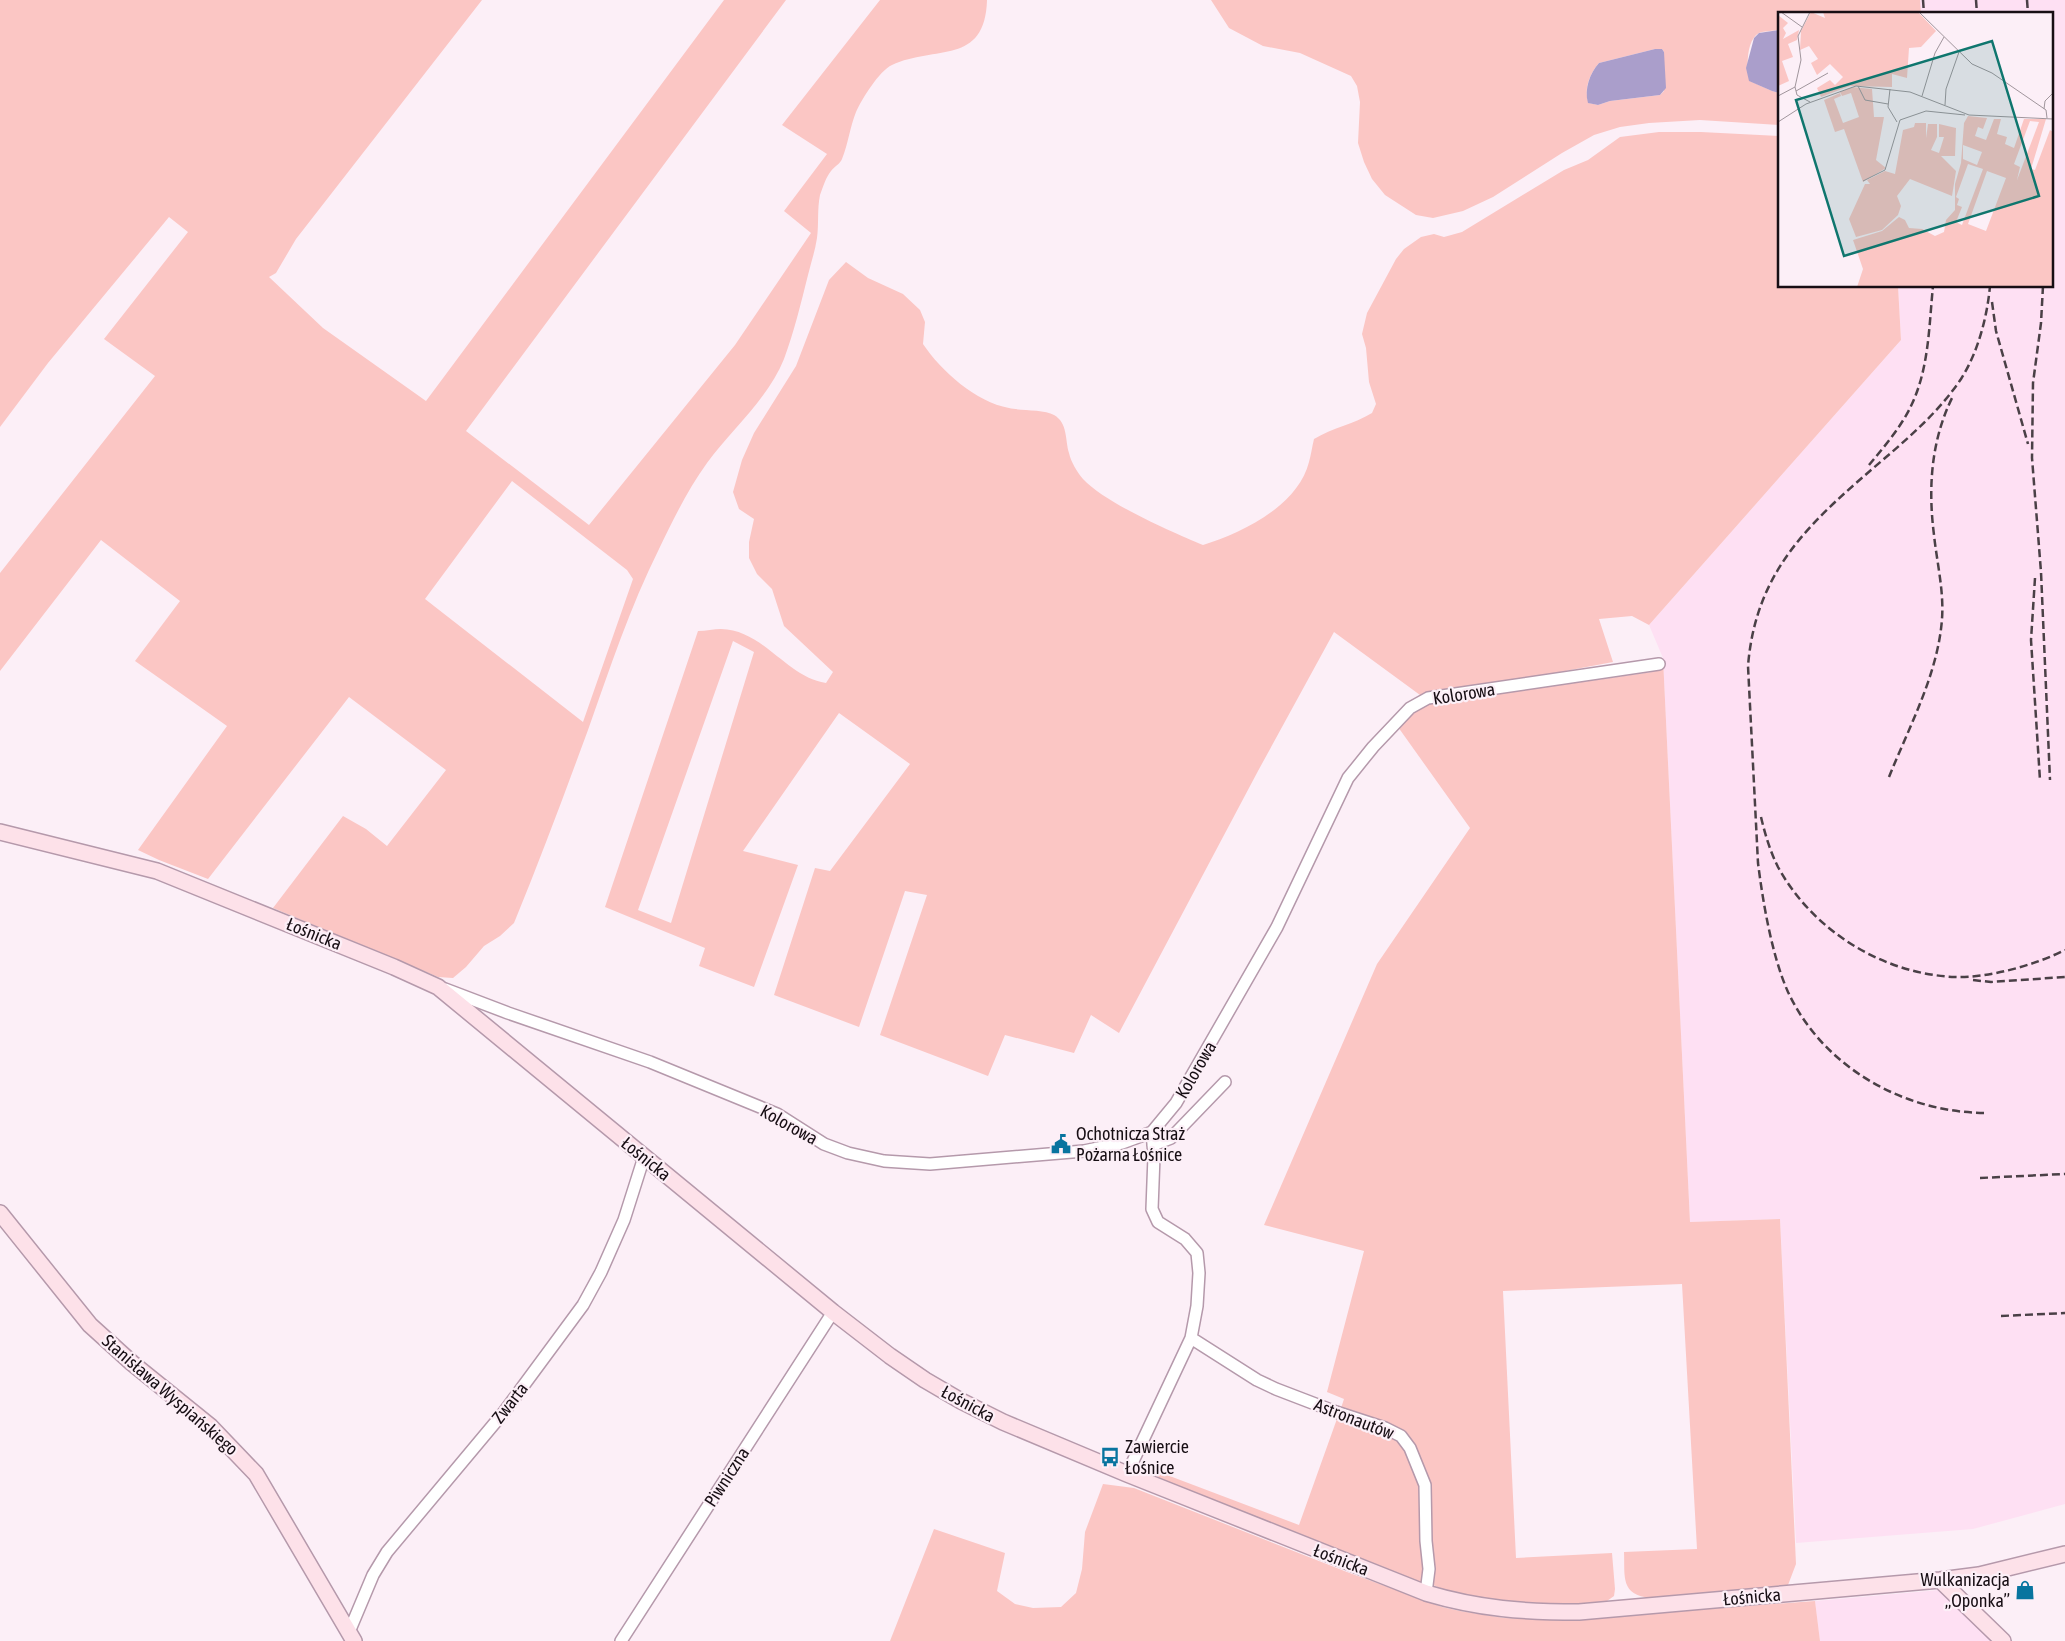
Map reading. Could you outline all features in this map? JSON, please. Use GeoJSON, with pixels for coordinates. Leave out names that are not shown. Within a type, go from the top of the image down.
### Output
{"type":"FeatureCollection","features":[{"type":"Feature","properties":{"kind":"street","name":"Kolorowa"},"geometry":{"type":"LineString","coordinates":[[438,987],[650,1062],[777,1114],[824,1144],[848,1153],[884,1160],[930,1164],[1084,1151],[1122,1143],[1152,1132],[1176,1104],[1277,927],[1348,778],[1373,747],[1410,708],[1428,698],[1659,664]]}},
{"type":"Feature","properties":{"kind":"street","name":"Łośnicka"},"geometry":{"type":"LineString","coordinates":[[0,832],[157,871],[394,967],[438,987],[833,1312],[890,1356],[961,1402],[1019,1430],[1426,1593],[1491,1609],[1528,1612],[1579,1612],[1979,1576],[2065,1554]]}},
{"type":"Feature","properties":{"kind":"street"},"geometry":{"type":"LineString","coordinates":[[1153,1145],[1171,1138],[1225,1082]]}},
{"type":"Feature","properties":{"kind":"street"},"geometry":{"type":"LineString","coordinates":[[1127,1474],[1190,1338],[1197,1306],[1197,1253],[1184,1239],[1162,1226],[1153,1214],[1152,1132]]}},
{"type":"Feature","properties":{"kind":"street","name":"Zwarta"},"geometry":{"type":"LineString","coordinates":[[352,1636],[373,1575],[387,1552],[504,1412],[584,1305],[624,1220],[644,1157]]}},
{"type":"Feature","properties":{"kind":"street","name":"Stanisława Wyspiańskiego"},"geometry":{"type":"LineString","coordinates":[[0,1213],[90,1325],[132,1363],[210,1426],[256,1474],[352,1636]]}},
{"type":"Feature","properties":{"kind":"street","name":"Piwniczna"},"geometry":{"type":"LineString","coordinates":[[621,1641],[833,1312]]}},
{"type":"Feature","properties":{"kind":"street","name":"Astronautów"},"geometry":{"type":"LineString","coordinates":[[1190,1338],[1276,1390],[1385,1428],[1401,1436],[1410,1448],[1426,1485],[1426,1541],[1429,1569],[1426,1593]]}},
{"type":"Feature","properties":{"kind":"street"},"geometry":{"type":"LineString","coordinates":[[1940,1580],[2003,1641]]}},
{"type":"Feature","properties":{"kind":"shaded area"},"geometry":{"type":"Polygon","coordinates":[[[0,0],[482,0],[296,239],[276,273],[269,277],[323,328],[426,401],[724,0],[786,0],[466,431],[589,525],[735,345],[811,233],[784,211],[827,154],[782,125],[880,0],[987,0],[984,21],[977,35],[967,44],[955,50],[908,59],[892,65],[876,79],[859,106],[842,159],[829,173],[820,195],[818,233],[815,248],[784,359],[777,374],[759,401],[717,450],[693,483],[659,549],[612,661],[561,803],[514,923],[500,936],[484,946],[466,967],[453,978],[438,977],[273,908],[343,816],[366,829],[387,846],[446,770],[349,697],[208,879],[138,850],[227,726],[135,661],[180,601],[101,540],[0,671],[0,573],[155,376],[104,339],[188,232],[169,217],[48,363],[0,427],[0,0]],[[512,481],[425,599],[583,722],[633,579],[627,570],[512,481]]]}},
{"type":"Feature","properties":{"kind":"shaded area"},"geometry":{"type":"Polygon","coordinates":[[[1211,0],[1920,0],[1921,12],[1778,12],[1778,30],[1761,32],[1752,42],[1749,48],[1748,69],[1750,81],[1778,93],[1778,125],[1700,120],[1620,127],[1594,135],[1493,197],[1463,211],[1433,218],[1416,215],[1385,195],[1372,179],[1358,143],[1360,102],[1357,86],[1351,76],[1300,53],[1263,46],[1229,28],[1211,0]],[[1655,49],[1599,63],[1588,82],[1587,98],[1589,103],[1598,105],[1610,101],[1660,95],[1664,91],[1664,52],[1662,49],[1655,49]]]}},
{"type":"Feature","properties":{"kind":"shaded area"},"geometry":{"type":"Polygon","coordinates":[[[1884,0],[2065,0],[2065,1504],[1973,1529],[1796,1543],[1780,1219],[1690,1222],[1663,658],[1649,625],[1901,340],[1898,288],[2052,288],[2052,12],[1885,12],[1884,0]]]}},
{"type":"Feature","properties":{"kind":"shaded area"},"geometry":{"type":"Polygon","coordinates":[[[1778,30],[1778,93],[1749,81],[1746,68],[1754,38],[1759,33],[1778,30]]]}},
{"type":"Feature","properties":{"kind":"shaded area"},"geometry":{"type":"Polygon","coordinates":[[[1655,49],[1662,49],[1664,52],[1666,88],[1660,95],[1610,101],[1598,105],[1588,103],[1587,92],[1589,82],[1599,63],[1655,49]]]}},
{"type":"Feature","properties":{"kind":"shaded area"},"geometry":{"type":"Polygon","coordinates":[[[1659,132],[1778,136],[1778,288],[1898,288],[1901,340],[1649,625],[1632,616],[1599,619],[1613,662],[1502,683],[1420,695],[1334,632],[1119,1033],[1091,1015],[1074,1053],[1005,1035],[988,1076],[880,1035],[927,895],[905,891],[859,1027],[774,995],[815,868],[830,871],[910,764],[839,713],[743,851],[798,865],[754,987],[699,966],[705,948],[605,907],[698,631],[721,629],[736,631],[763,645],[787,664],[812,679],[826,683],[833,672],[784,626],[772,589],[757,574],[749,558],[749,542],[754,519],[739,509],[733,492],[742,460],[754,433],[796,366],[829,280],[846,262],[868,278],[903,294],[920,310],[925,322],[923,344],[939,365],[960,384],[997,405],[1054,415],[1062,422],[1064,427],[1074,467],[1093,488],[1122,507],[1203,545],[1234,533],[1266,516],[1293,492],[1303,478],[1314,439],[1372,413],[1376,404],[1369,382],[1366,348],[1362,334],[1367,313],[1396,259],[1404,249],[1421,237],[1434,234],[1444,237],[1462,232],[1564,170],[1588,160],[1620,137],[1659,132]],[[733,641],[638,910],[671,923],[754,652],[733,641]]]}},
{"type":"Feature","properties":{"kind":"shaded area"},"geometry":{"type":"Polygon","coordinates":[[[1663,658],[1690,1222],[1780,1219],[1796,1564],[1788,1585],[1651,1598],[1641,1596],[1629,1589],[1625,1577],[1624,1552],[1697,1549],[1682,1284],[1503,1291],[1516,1558],[1612,1553],[1615,1589],[1614,1596],[1607,1601],[1593,1603],[1515,1605],[1487,1602],[1447,1591],[1433,1585],[1428,1488],[1412,1444],[1341,1408],[1344,1399],[1327,1392],[1364,1251],[1264,1225],[1377,964],[1470,828],[1398,727],[1414,711],[1428,704],[1652,672],[1660,666],[1663,658]]]}},
{"type":"Feature","properties":{"kind":"shaded area"},"geometry":{"type":"Polygon","coordinates":[[[1338,1416],[1388,1433],[1401,1443],[1410,1455],[1417,1471],[1421,1490],[1426,1531],[1422,1584],[1145,1474],[1138,1464],[1299,1525],[1338,1416]]]}},
{"type":"Feature","properties":{"kind":"shaded area"},"geometry":{"type":"Polygon","coordinates":[[[1103,1484],[1134,1488],[1347,1572],[1442,1607],[1460,1611],[1504,1618],[1559,1620],[1815,1601],[1820,1641],[890,1641],[934,1529],[1005,1553],[997,1591],[1015,1604],[1033,1608],[1061,1607],[1076,1593],[1082,1569],[1085,1532],[1103,1484]]]}},
{"type":"Feature","properties":{"kind":"shaded area"},"geometry":{"type":"Polygon","coordinates":[[[1939,1590],[1951,1597],[1997,1641],[1820,1641],[1815,1601],[1939,1590]]]}},
{"type":"Feature","properties":{"kind":"railway"},"geometry":{"type":"LineString","coordinates":[[1923,0],[1924,12]]}},
{"type":"Feature","properties":{"kind":"railway"},"geometry":{"type":"LineString","coordinates":[[1976,0],[1977,12]]}},
{"type":"Feature","properties":{"kind":"railway"},"geometry":{"type":"LineString","coordinates":[[2027,0],[2028,12]]}},
{"type":"Feature","properties":{"kind":"railway"},"geometry":{"type":"LineString","coordinates":[[1869,465],[1902,422],[1917,392],[1925,362],[1933,288]]}},
{"type":"Feature","properties":{"kind":"railway"},"geometry":{"type":"LineString","coordinates":[[1984,1113],[1954,1111],[1924,1104],[1896,1094],[1869,1080],[1844,1063],[1822,1042],[1803,1019],[1788,992],[1777,962],[1765,912],[1758,863],[1748,666],[1753,631],[1763,600],[1776,573],[1793,548],[1835,502],[1916,431],[1953,390],[1967,369],[1977,346],[1987,310],[1990,288]]}},
{"type":"Feature","properties":{"kind":"railway"},"geometry":{"type":"LineString","coordinates":[[2043,288],[2041,323],[2033,383],[2032,458],[2041,572],[2050,780]]}},
{"type":"Feature","properties":{"kind":"railway"},"geometry":{"type":"LineString","coordinates":[[1992,302],[1996,331],[2028,444]]}},
{"type":"Feature","properties":{"kind":"railway"},"geometry":{"type":"LineString","coordinates":[[1889,777],[1922,700],[1935,660],[1939,640],[1942,598],[1931,500],[1935,448],[1939,431],[1952,398]]}},
{"type":"Feature","properties":{"kind":"railway"},"geometry":{"type":"LineString","coordinates":[[2035,578],[2031,640],[2040,780]]}},
{"type":"Feature","properties":{"kind":"railway"},"geometry":{"type":"LineString","coordinates":[[1761,817],[1778,867],[1810,911],[1830,929],[1853,945],[1877,958],[1902,968],[1928,974],[1968,977],[2012,969],[2040,961],[2065,950]]}},
{"type":"Feature","properties":{"kind":"railway"},"geometry":{"type":"LineString","coordinates":[[1973,980],[1991,982],[2065,977]]}},
{"type":"Feature","properties":{"kind":"railway"},"geometry":{"type":"LineString","coordinates":[[1980,1178],[2065,1174]]}},
{"type":"Feature","properties":{"kind":"railway"},"geometry":{"type":"LineString","coordinates":[[2001,1316],[2065,1313]]}},
{"type":"Feature","properties":{"kind":"place","name":"Ochotnicza Straż Pożarna Łośnice"},"geometry":{"type":"Point","coordinates":[1061,1144]}},
{"type":"Feature","properties":{"kind":"place","name":"Zawiercie Łośnice"},"geometry":{"type":"Point","coordinates":[1110,1457]}},
{"type":"Feature","properties":{"kind":"place","name":"Wulkanizacja „Oponka”"},"geometry":{"type":"Point","coordinates":[2025,1590]}}]}
